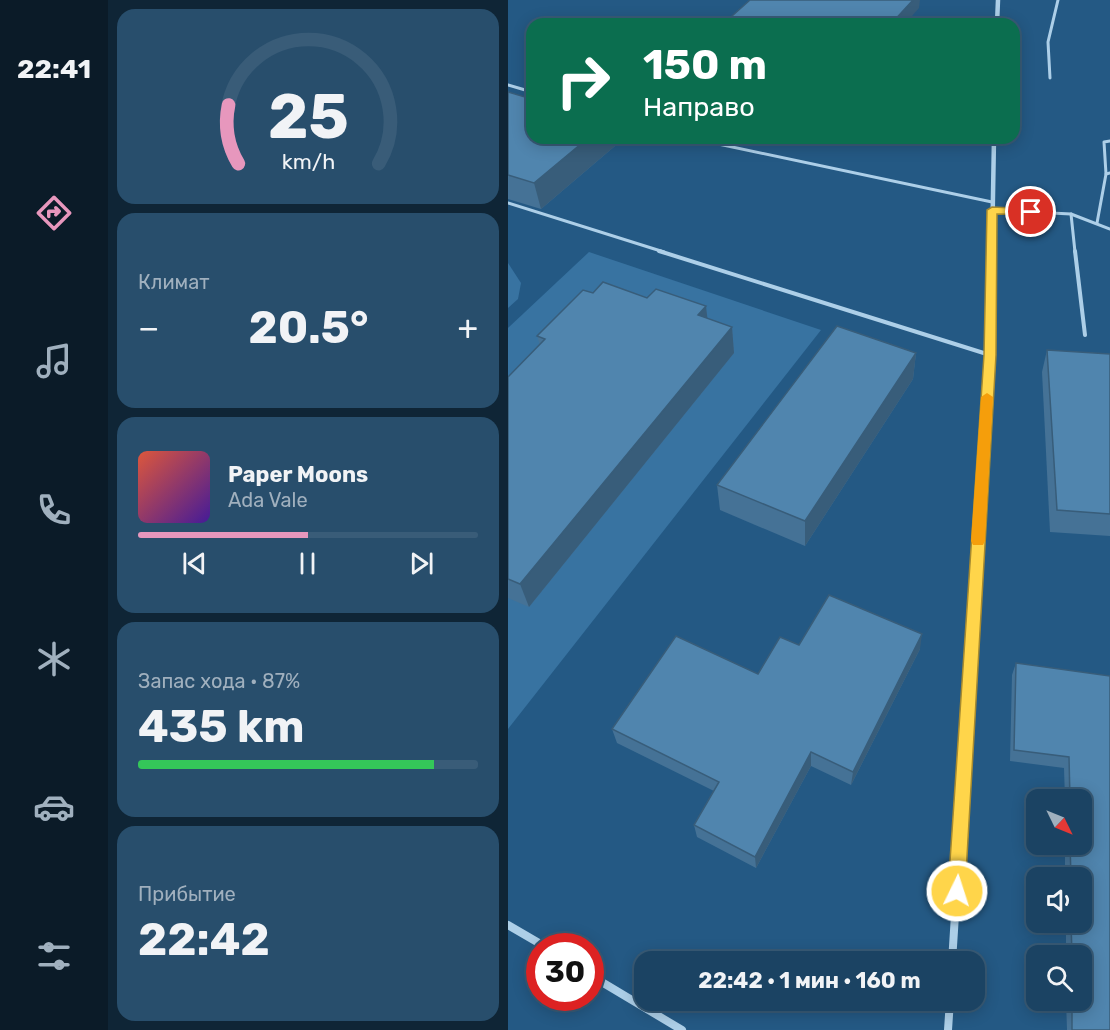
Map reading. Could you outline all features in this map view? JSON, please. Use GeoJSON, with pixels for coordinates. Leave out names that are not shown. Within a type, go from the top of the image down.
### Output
{"type":"FeatureCollection","features":[{"type":"Feature","properties":{"kind":"street"},"geometry":{"type":"LineString","coordinates":[[997,18],[998,0]]}},
{"type":"Feature","properties":{"kind":"street"},"geometry":{"type":"LineString","coordinates":[[953,951],[990,355],[994,144]]}},
{"type":"Feature","properties":{"kind":"street"},"geometry":{"type":"LineString","coordinates":[[508,925],[526,936]]}},
{"type":"Feature","properties":{"kind":"street"},"geometry":{"type":"LineString","coordinates":[[604,983],[682,1030]]}},
{"type":"Feature","properties":{"kind":"street"},"geometry":{"type":"LineString","coordinates":[[948,1030],[949,1011]]}},
{"type":"Feature","properties":{"kind":"lane"},"geometry":{"type":"LineString","coordinates":[[1050,78],[1048,42],[1058,0]]}},
{"type":"Feature","properties":{"kind":"lane"},"geometry":{"type":"LineString","coordinates":[[508,85],[526,90]]}},
{"type":"Feature","properties":{"kind":"lane"},"geometry":{"type":"LineString","coordinates":[[1097,223],[1108,173],[1104,142],[1110,141]]}},
{"type":"Feature","properties":{"kind":"lane"},"geometry":{"type":"LineString","coordinates":[[718,144],[992,202]]}},
{"type":"Feature","properties":{"kind":"lane"},"geometry":{"type":"LineString","coordinates":[[508,203],[990,355]]}},
{"type":"Feature","properties":{"kind":"lane"},"geometry":{"type":"LineString","coordinates":[[992,210],[1070,214],[1110,229]]}},
{"type":"Feature","properties":{"kind":"lane"},"geometry":{"type":"LineString","coordinates":[[1070,214],[1085,335]]}},
{"type":"Feature","properties":{"kind":"shaded area"},"geometry":{"type":"Polygon","coordinates":[[[589,252],[821,330],[508,729],[508,328],[589,252]]]}},
{"type":"Feature","properties":{"kind":"shaded area"},"geometry":{"type":"Polygon","coordinates":[[[508,263],[521,283],[518,299],[508,308],[508,263]]]}},
{"type":"Feature","properties":{"kind":"building"},"geometry":{"type":"Polygon","coordinates":[[[750,0],[913,0],[896,18],[730,18],[750,0]]]}},
{"type":"Feature","properties":{"kind":"building"},"geometry":{"type":"Polygon","coordinates":[[[508,92],[526,97],[526,144],[581,144],[534,183],[508,175],[508,92]]]}},
{"type":"Feature","properties":{"kind":"building"},"geometry":{"type":"Polygon","coordinates":[[[603,282],[647,298],[656,289],[706,306],[698,315],[732,327],[520,584],[508,579],[508,377],[545,339],[537,336],[583,290],[593,293],[603,282]]]}},
{"type":"Feature","properties":{"kind":"building"},"geometry":{"type":"Polygon","coordinates":[[[837,326],[916,353],[805,521],[717,485],[837,326]]]}},
{"type":"Feature","properties":{"kind":"building"},"geometry":{"type":"Polygon","coordinates":[[[1047,350],[1110,354],[1110,514],[1057,510],[1047,350]]]}},
{"type":"Feature","properties":{"kind":"building"},"geometry":{"type":"Polygon","coordinates":[[[829,595],[922,634],[853,772],[811,752],[755,857],[694,825],[719,782],[612,729],[676,636],[758,674],[780,637],[799,645],[829,595]]]}},
{"type":"Feature","properties":{"kind":"building"},"geometry":{"type":"Polygon","coordinates":[[[1016,663],[1110,676],[1110,1030],[1072,1030],[1072,1011],[1092,1011],[1092,945],[1072,945],[1071,933],[1092,933],[1092,867],[1071,867],[1070,855],[1092,855],[1092,789],[1070,789],[1069,757],[1014,750],[1016,663]]]}},
{"type":"Feature","properties":{"kind":"slow traffic"},"geometry":{"type":"LineString","coordinates":[[978,541],[987,397]]}},
{"type":"Feature","properties":{"kind":"route"},"geometry":{"type":"LineString","coordinates":[[957,891],[990,355],[992,210],[1031,212]]}}]}
